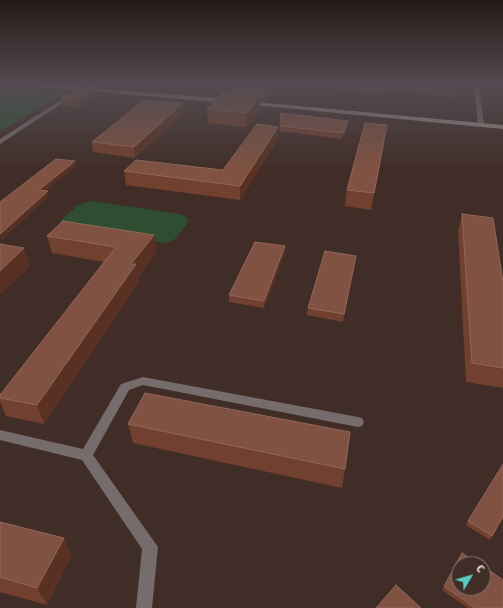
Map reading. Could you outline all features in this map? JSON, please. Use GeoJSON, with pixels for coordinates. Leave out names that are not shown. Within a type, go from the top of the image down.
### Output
{"type":"FeatureCollection","features":[{"type":"Feature","properties":{"kind":"main road"},"geometry":{"type":"LineString","coordinates":[[352,113],[503,127]]}},
{"type":"Feature","properties":{"kind":"street"},"geometry":{"type":"LineString","coordinates":[[0,142],[44,113]]}},
{"type":"Feature","properties":{"kind":"street"},"geometry":{"type":"LineString","coordinates":[[480,113],[481,125]]}},
{"type":"Feature","properties":{"kind":"street"},"geometry":{"type":"LineString","coordinates":[[86,455],[125,387],[143,381],[358,422]]}},
{"type":"Feature","properties":{"kind":"street"},"geometry":{"type":"LineString","coordinates":[[0,435],[86,455],[150,547],[144,608]]}},
{"type":"Feature","properties":{"kind":"green space"},"geometry":{"type":"Polygon","coordinates":[[[0,113],[30,113],[0,132],[0,113]]]}},
{"type":"Feature","properties":{"kind":"green space"},"geometry":{"type":"Polygon","coordinates":[[[91,201],[181,214],[189,221],[175,239],[167,243],[67,229],[60,226],[60,221],[78,205],[91,201]]]}},
{"type":"Feature","properties":{"kind":"building"},"geometry":{"type":"Polygon","coordinates":[[[127,113],[171,113],[134,147],[92,142],[127,113]]]}},
{"type":"Feature","properties":{"kind":"building"},"geometry":{"type":"Polygon","coordinates":[[[281,113],[348,121],[343,133],[280,126],[281,113]]]}},
{"type":"Feature","properties":{"kind":"building"},"geometry":{"type":"Polygon","coordinates":[[[365,123],[387,125],[374,193],[347,190],[365,123]]]}},
{"type":"Feature","properties":{"kind":"building"},"geometry":{"type":"Polygon","coordinates":[[[257,124],[278,127],[240,186],[124,171],[136,160],[223,170],[257,124]]]}},
{"type":"Feature","properties":{"kind":"building"},"geometry":{"type":"Polygon","coordinates":[[[56,159],[75,161],[39,190],[48,191],[0,234],[0,202],[56,159]]]}},
{"type":"Feature","properties":{"kind":"building"},"geometry":{"type":"Polygon","coordinates":[[[462,214],[493,218],[503,282],[503,368],[472,363],[462,214]]]}},
{"type":"Feature","properties":{"kind":"building"},"geometry":{"type":"Polygon","coordinates":[[[63,221],[154,235],[131,264],[136,264],[37,405],[0,398],[0,395],[116,247],[47,236],[63,221]]]}},
{"type":"Feature","properties":{"kind":"building"},"geometry":{"type":"Polygon","coordinates":[[[255,242],[285,246],[264,301],[229,295],[255,242]]]}},
{"type":"Feature","properties":{"kind":"building"},"geometry":{"type":"Polygon","coordinates":[[[0,244],[24,248],[0,271],[0,244]]]}},
{"type":"Feature","properties":{"kind":"building"},"geometry":{"type":"Polygon","coordinates":[[[325,251],[356,256],[344,314],[308,308],[325,251]]]}},
{"type":"Feature","properties":{"kind":"building"},"geometry":{"type":"Polygon","coordinates":[[[145,393],[350,432],[345,469],[128,424],[145,393]]]}},
{"type":"Feature","properties":{"kind":"building"},"geometry":{"type":"Polygon","coordinates":[[[503,464],[503,517],[492,536],[468,521],[503,464]]]}},
{"type":"Feature","properties":{"kind":"building"},"geometry":{"type":"Polygon","coordinates":[[[0,522],[64,538],[37,588],[0,577],[0,522]]]}},
{"type":"Feature","properties":{"kind":"building"},"geometry":{"type":"Polygon","coordinates":[[[491,572],[503,580],[503,608],[475,608],[458,596],[491,596],[491,572]]]}},
{"type":"Feature","properties":{"kind":"building"},"geometry":{"type":"Polygon","coordinates":[[[451,573],[451,591],[444,586],[451,573]]]}},
{"type":"Feature","properties":{"kind":"building"},"geometry":{"type":"Polygon","coordinates":[[[396,585],[421,608],[376,608],[396,585]]]}}]}
